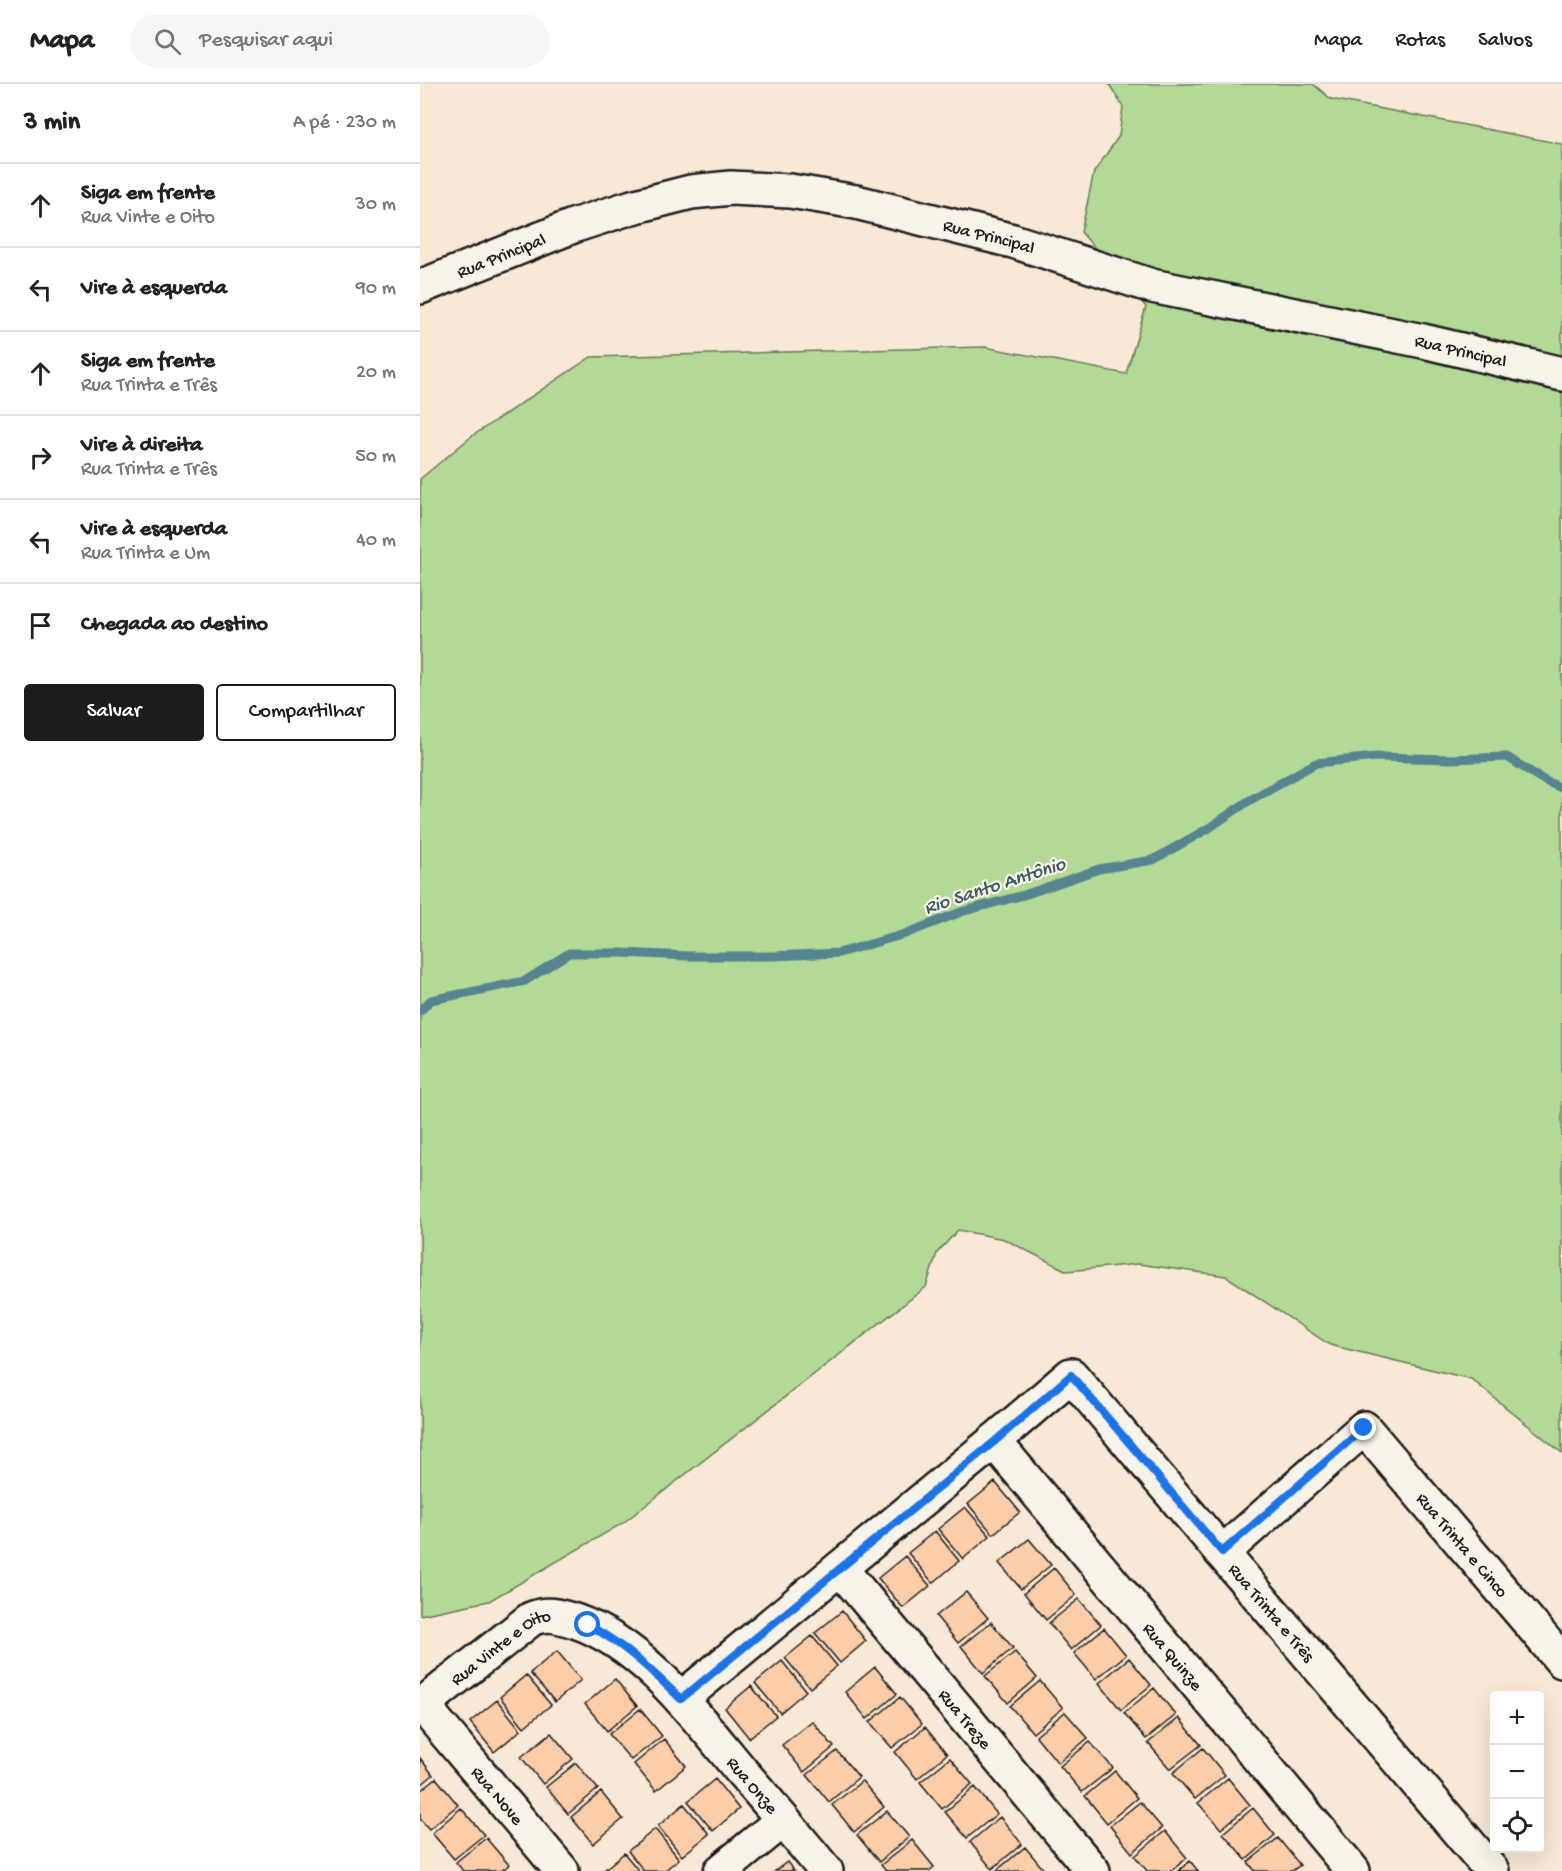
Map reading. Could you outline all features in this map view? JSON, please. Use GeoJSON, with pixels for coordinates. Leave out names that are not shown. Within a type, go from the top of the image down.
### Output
{"type":"FeatureCollection","features":[{"type":"Feature","properties":{"kind":"street","name":"Rua Principal"},"geometry":{"type":"LineString","coordinates":[[420,287],[573,226],[691,192],[731,188],[790,191],[856,202],[1013,241],[1152,286],[1423,341],[1562,375]]}},
{"type":"Feature","properties":{"kind":"street","name":"Rua Trinta e Três"},"geometry":{"type":"LineString","coordinates":[[994,1442],[1071,1375],[1492,1871]]}},
{"type":"Feature","properties":{"kind":"street","name":"Rua Trinta e Cinco"},"geometry":{"type":"LineString","coordinates":[[1222,1552],[1364,1428],[1562,1661]]}},
{"type":"Feature","properties":{"kind":"street"},"geometry":{"type":"LineString","coordinates":[[681,1699],[994,1442]]}},
{"type":"Feature","properties":{"kind":"street","name":"Rua Quinze"},"geometry":{"type":"LineString","coordinates":[[994,1442],[1353,1871]]}},
{"type":"Feature","properties":{"kind":"street","name":"Rua Treze"},"geometry":{"type":"LineString","coordinates":[[840,1568],[1093,1871]]}},
{"type":"Feature","properties":{"kind":"street","name":"Rua Vinte e Oito"},"geometry":{"type":"LineString","coordinates":[[434,1719],[428,1707],[432,1697],[531,1619],[551,1614],[588,1625],[609,1636],[635,1655],[681,1699]]}},
{"type":"Feature","properties":{"kind":"street","name":"Rua Onze"},"geometry":{"type":"LineString","coordinates":[[681,1699],[826,1871]]}},
{"type":"Feature","properties":{"kind":"street","name":"Rua Nove"},"geometry":{"type":"LineString","coordinates":[[434,1719],[561,1871]]}},
{"type":"Feature","properties":{"kind":"street"},"geometry":{"type":"LineString","coordinates":[[722,1871],[783,1820]]}},
{"type":"Feature","properties":{"kind":"green space"},"geometry":{"type":"Polygon","coordinates":[[[1109,84],[1313,84],[1331,99],[1562,144],[1562,1453],[1471,1379],[1330,1345],[1226,1276],[1138,1264],[1067,1271],[1004,1239],[958,1230],[937,1253],[926,1287],[623,1523],[489,1601],[420,1615],[420,479],[472,436],[591,357],[985,347],[1126,374],[1146,307],[1081,232],[1094,172],[1119,136],[1123,107],[1109,84]]]}},
{"type":"Feature","properties":{"kind":"building"},"geometry":{"type":"Polygon","coordinates":[[[995,1482],[1020,1512],[993,1534],[968,1504],[995,1482]]]}},
{"type":"Feature","properties":{"kind":"building"},"geometry":{"type":"Polygon","coordinates":[[[965,1507],[990,1536],[963,1559],[938,1529],[965,1507]]]}},
{"type":"Feature","properties":{"kind":"building"},"geometry":{"type":"Polygon","coordinates":[[[935,1531],[959,1561],[933,1583],[908,1553],[935,1531]]]}},
{"type":"Feature","properties":{"kind":"building"},"geometry":{"type":"Polygon","coordinates":[[[1029,1539],[1051,1565],[1021,1589],[999,1563],[1029,1539]]]}},
{"type":"Feature","properties":{"kind":"building"},"geometry":{"type":"Polygon","coordinates":[[[905,1556],[930,1586],[903,1608],[878,1578],[905,1556]]]}},
{"type":"Feature","properties":{"kind":"building"},"geometry":{"type":"Polygon","coordinates":[[[1054,1568],[1076,1595],[1046,1620],[1024,1593],[1054,1568]]]}},
{"type":"Feature","properties":{"kind":"building"},"geometry":{"type":"Polygon","coordinates":[[[966,1592],[988,1618],[958,1643],[936,1616],[966,1592]]]}},
{"type":"Feature","properties":{"kind":"building"},"geometry":{"type":"Polygon","coordinates":[[[1079,1599],[1101,1625],[1071,1650],[1049,1623],[1079,1599]]]}},
{"type":"Feature","properties":{"kind":"building"},"geometry":{"type":"Polygon","coordinates":[[[842,1611],[866,1641],[840,1663],[815,1633],[842,1611]]]}},
{"type":"Feature","properties":{"kind":"building"},"geometry":{"type":"Polygon","coordinates":[[[991,1622],[1013,1648],[983,1673],[961,1646],[991,1622]]]}},
{"type":"Feature","properties":{"kind":"building"},"geometry":{"type":"Polygon","coordinates":[[[1104,1628],[1126,1655],[1096,1679],[1074,1653],[1104,1628]]]}},
{"type":"Feature","properties":{"kind":"building"},"geometry":{"type":"Polygon","coordinates":[[[812,1636],[837,1666],[810,1688],[785,1658],[812,1636]]]}},
{"type":"Feature","properties":{"kind":"building"},"geometry":{"type":"Polygon","coordinates":[[[557,1651],[581,1680],[555,1702],[530,1673],[557,1651]]]}},
{"type":"Feature","properties":{"kind":"building"},"geometry":{"type":"Polygon","coordinates":[[[1015,1652],[1037,1678],[1008,1703],[985,1676],[1015,1652]]]}},
{"type":"Feature","properties":{"kind":"building"},"geometry":{"type":"Polygon","coordinates":[[[1129,1658],[1151,1685],[1121,1710],[1099,1683],[1129,1658]]]}},
{"type":"Feature","properties":{"kind":"building"},"geometry":{"type":"Polygon","coordinates":[[[782,1661],[806,1691],[780,1713],[755,1683],[782,1661]]]}},
{"type":"Feature","properties":{"kind":"building"},"geometry":{"type":"Polygon","coordinates":[[[875,1667],[897,1694],[867,1719],[845,1692],[875,1667]]]}},
{"type":"Feature","properties":{"kind":"building"},"geometry":{"type":"Polygon","coordinates":[[[526,1675],[551,1705],[524,1727],[500,1697],[526,1675]]]}},
{"type":"Feature","properties":{"kind":"building"},"geometry":{"type":"Polygon","coordinates":[[[615,1679],[637,1706],[607,1731],[585,1704],[615,1679]]]}},
{"type":"Feature","properties":{"kind":"building"},"geometry":{"type":"Polygon","coordinates":[[[1040,1681],[1063,1708],[1033,1733],[1010,1706],[1040,1681]]]}},
{"type":"Feature","properties":{"kind":"building"},"geometry":{"type":"Polygon","coordinates":[[[751,1686],[776,1716],[749,1738],[725,1708],[751,1686]]]}},
{"type":"Feature","properties":{"kind":"building"},"geometry":{"type":"Polygon","coordinates":[[[1154,1688],[1176,1715],[1146,1739],[1124,1713],[1154,1688]]]}},
{"type":"Feature","properties":{"kind":"building"},"geometry":{"type":"Polygon","coordinates":[[[900,1697],[922,1724],[892,1748],[870,1722],[900,1697]]]}},
{"type":"Feature","properties":{"kind":"building"},"geometry":{"type":"Polygon","coordinates":[[[497,1700],[521,1730],[494,1752],[470,1722],[497,1700]]]}},
{"type":"Feature","properties":{"kind":"building"},"geometry":{"type":"Polygon","coordinates":[[[640,1709],[662,1736],[631,1760],[609,1734],[640,1709]]]}},
{"type":"Feature","properties":{"kind":"building"},"geometry":{"type":"Polygon","coordinates":[[[1065,1712],[1088,1738],[1058,1763],[1036,1736],[1065,1712]]]}},
{"type":"Feature","properties":{"kind":"building"},"geometry":{"type":"Polygon","coordinates":[[[1179,1718],[1201,1745],[1170,1769],[1148,1743],[1179,1718]]]}},
{"type":"Feature","properties":{"kind":"building"},"geometry":{"type":"Polygon","coordinates":[[[812,1721],[834,1747],[804,1772],[782,1745],[812,1721]]]}},
{"type":"Feature","properties":{"kind":"building"},"geometry":{"type":"Polygon","coordinates":[[[925,1727],[947,1754],[917,1779],[895,1752],[925,1727]]]}},
{"type":"Feature","properties":{"kind":"building"},"geometry":{"type":"Polygon","coordinates":[[[551,1733],[573,1759],[543,1784],[521,1757],[551,1733]]]}},
{"type":"Feature","properties":{"kind":"building"},"geometry":{"type":"Polygon","coordinates":[[[664,1739],[686,1766],[656,1791],[634,1764],[664,1739]]]}},
{"type":"Feature","properties":{"kind":"building"},"geometry":{"type":"Polygon","coordinates":[[[1090,1742],[1113,1768],[1082,1792],[1060,1766],[1090,1742]]]}},
{"type":"Feature","properties":{"kind":"building"},"geometry":{"type":"Polygon","coordinates":[[[1203,1748],[1225,1775],[1195,1799],[1173,1773],[1203,1748]]]}},
{"type":"Feature","properties":{"kind":"building"},"geometry":{"type":"Polygon","coordinates":[[[837,1751],[859,1777],[829,1802],[807,1775],[837,1751]]]}},
{"type":"Feature","properties":{"kind":"building"},"geometry":{"type":"Polygon","coordinates":[[[420,1758],[433,1775],[420,1786],[420,1758]]]}},
{"type":"Feature","properties":{"kind":"building"},"geometry":{"type":"Polygon","coordinates":[[[950,1758],[972,1784],[942,1809],[920,1782],[950,1758]]]}},
{"type":"Feature","properties":{"kind":"building"},"geometry":{"type":"Polygon","coordinates":[[[576,1763],[598,1789],[568,1814],[546,1787],[576,1763]]]}},
{"type":"Feature","properties":{"kind":"building"},"geometry":{"type":"Polygon","coordinates":[[[1115,1771],[1137,1798],[1107,1823],[1085,1796],[1115,1771]]]}},
{"type":"Feature","properties":{"kind":"building"},"geometry":{"type":"Polygon","coordinates":[[[436,1778],[458,1805],[429,1829],[420,1819],[420,1791],[436,1778]]]}},
{"type":"Feature","properties":{"kind":"building"},"geometry":{"type":"Polygon","coordinates":[[[1228,1778],[1250,1805],[1221,1829],[1198,1803],[1228,1778]]]}},
{"type":"Feature","properties":{"kind":"building"},"geometry":{"type":"Polygon","coordinates":[[[715,1779],[739,1809],[713,1831],[688,1801],[715,1779]]]}},
{"type":"Feature","properties":{"kind":"building"},"geometry":{"type":"Polygon","coordinates":[[[862,1781],[884,1807],[854,1832],[832,1805],[862,1781]]]}},
{"type":"Feature","properties":{"kind":"building"},"geometry":{"type":"Polygon","coordinates":[[[975,1787],[997,1814],[967,1838],[945,1812],[975,1787]]]}},
{"type":"Feature","properties":{"kind":"building"},"geometry":{"type":"Polygon","coordinates":[[[601,1792],[623,1819],[593,1844],[571,1817],[601,1792]]]}},
{"type":"Feature","properties":{"kind":"building"},"geometry":{"type":"Polygon","coordinates":[[[1140,1802],[1162,1828],[1132,1853],[1110,1826],[1140,1802]]]}},
{"type":"Feature","properties":{"kind":"building"},"geometry":{"type":"Polygon","coordinates":[[[684,1804],[709,1834],[682,1856],[658,1826],[684,1804]]]}},
{"type":"Feature","properties":{"kind":"building"},"geometry":{"type":"Polygon","coordinates":[[[461,1808],[484,1835],[454,1859],[432,1833],[461,1808]]]}},
{"type":"Feature","properties":{"kind":"building"},"geometry":{"type":"Polygon","coordinates":[[[1253,1808],[1275,1835],[1246,1860],[1223,1833],[1253,1808]]]}},
{"type":"Feature","properties":{"kind":"building"},"geometry":{"type":"Polygon","coordinates":[[[887,1811],[909,1837],[879,1862],[857,1835],[887,1811]]]}},
{"type":"Feature","properties":{"kind":"building"},"geometry":{"type":"Polygon","coordinates":[[[1000,1817],[1022,1844],[992,1869],[970,1842],[1000,1817]]]}},
{"type":"Feature","properties":{"kind":"building"},"geometry":{"type":"Polygon","coordinates":[[[655,1829],[679,1859],[664,1871],[644,1871],[628,1851],[655,1829]]]}},
{"type":"Feature","properties":{"kind":"building"},"geometry":{"type":"Polygon","coordinates":[[[1165,1831],[1187,1858],[1171,1871],[1147,1871],[1135,1856],[1165,1831]]]}},
{"type":"Feature","properties":{"kind":"building"},"geometry":{"type":"Polygon","coordinates":[[[486,1838],[509,1865],[501,1871],[463,1871],[456,1862],[486,1838]]]}},
{"type":"Feature","properties":{"kind":"building"},"geometry":{"type":"Polygon","coordinates":[[[1278,1838],[1300,1865],[1292,1871],[1255,1871],[1248,1862],[1278,1838]]]}},
{"type":"Feature","properties":{"kind":"building"},"geometry":{"type":"Polygon","coordinates":[[[912,1840],[934,1867],[929,1871],[886,1871],[881,1865],[912,1840]]]}},
{"type":"Feature","properties":{"kind":"building"},"geometry":{"type":"Polygon","coordinates":[[[1025,1847],[1045,1871],[996,1871],[1025,1847]]]}},
{"type":"Feature","properties":{"kind":"building"},"geometry":{"type":"Polygon","coordinates":[[[624,1853],[639,1871],[603,1871],[624,1853]]]}},
{"type":"Feature","properties":{"kind":"building"},"geometry":{"type":"Polygon","coordinates":[[[1190,1861],[1198,1871],[1178,1871],[1190,1861]]]}},
{"type":"Feature","properties":{"kind":"building"},"geometry":{"type":"Polygon","coordinates":[[[787,1862],[794,1871],[775,1871],[787,1862]]]}},
{"type":"Feature","properties":{"kind":"waterway","name":"Rio Santo Antônio"},"geometry":{"type":"LineString","coordinates":[[420,1011],[431,1000],[525,981],[569,953],[688,956],[839,953],[905,934],[961,912],[1027,894],[1099,869],[1153,860],[1209,828],[1250,800],[1316,763],[1376,757],[1451,759],[1507,757],[1545,781],[1562,788]]}},
{"type":"Feature","properties":{"kind":"route"},"geometry":{"type":"LineString","coordinates":[[588,1625],[609,1636],[635,1655],[681,1699],[994,1442],[1071,1375],[1222,1552],[1364,1428]]}}]}
